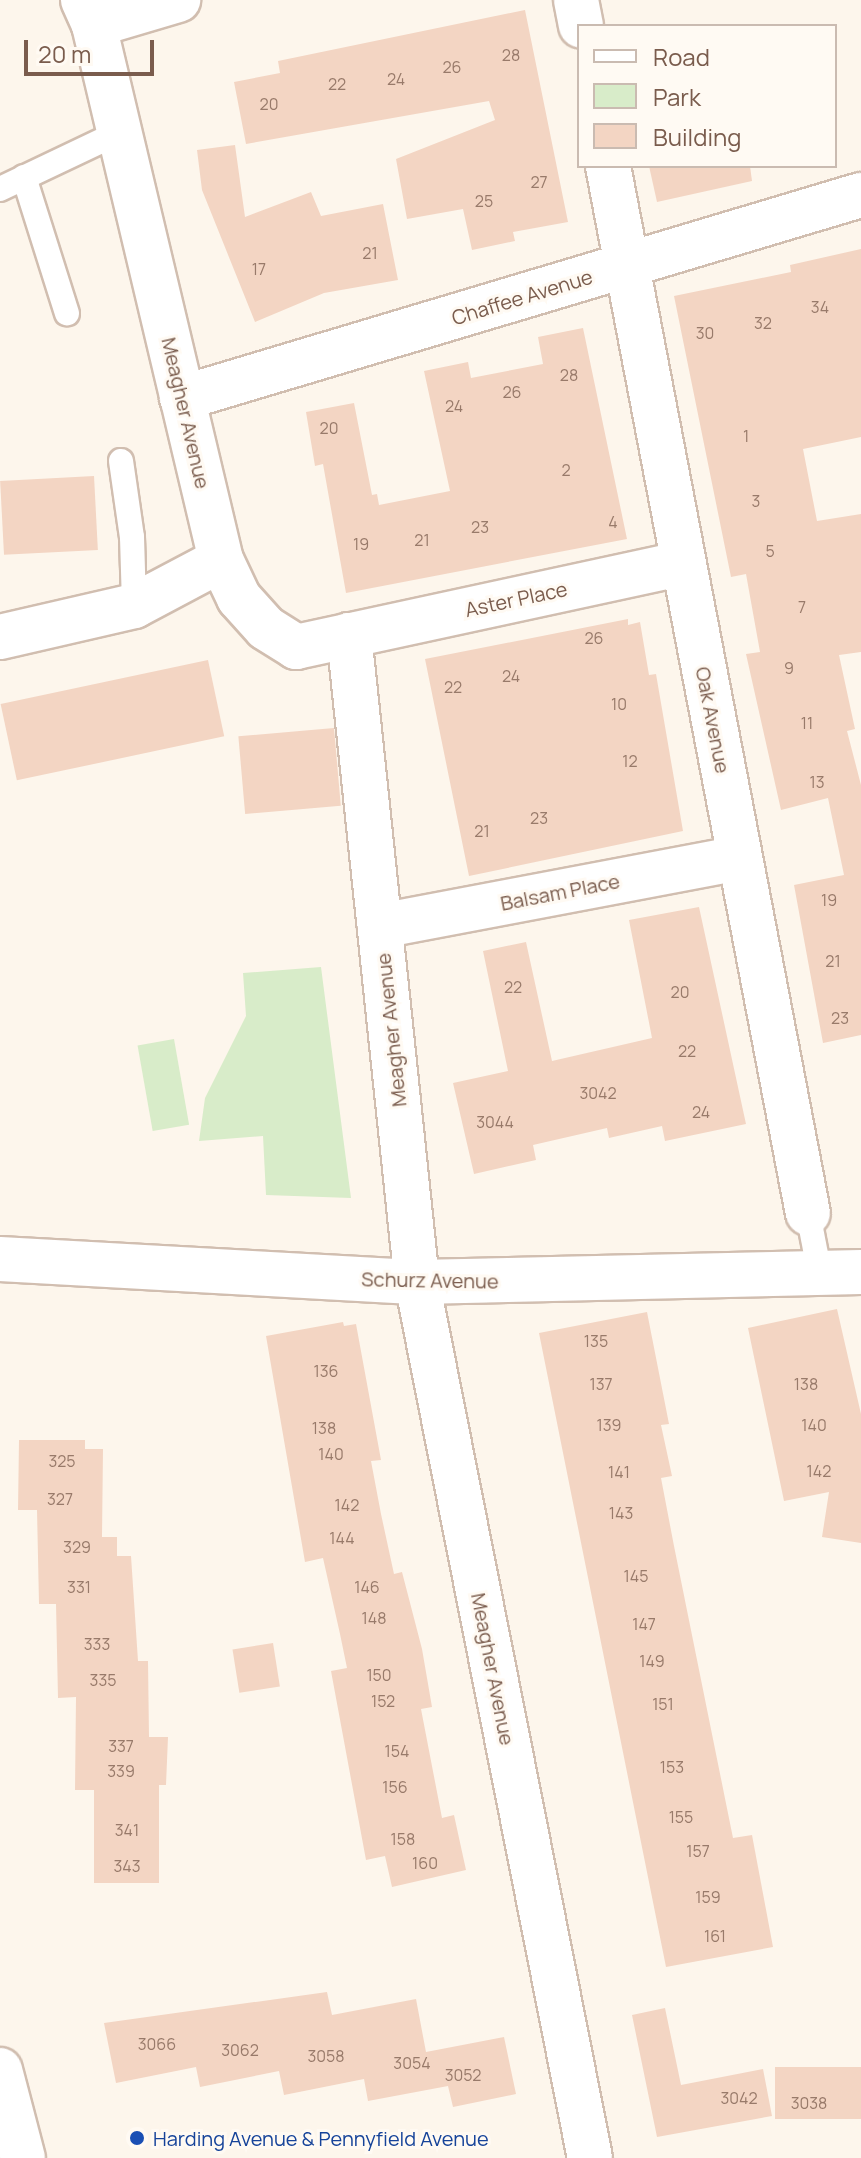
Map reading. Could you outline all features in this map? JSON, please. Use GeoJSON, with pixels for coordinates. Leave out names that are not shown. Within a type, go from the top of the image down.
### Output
{"type":"FeatureCollection","features":[{"type":"Feature","properties":{"kind":"street"},"geometry":{"type":"LineString","coordinates":[[89,12],[178,0]]}},
{"type":"Feature","properties":{"kind":"street"},"geometry":{"type":"LineString","coordinates":[[576,0],[581,24]]}},
{"type":"Feature","properties":{"kind":"street","name":"Meagher Avenue"},"geometry":{"type":"LineString","coordinates":[[89,12],[221,560],[239,598],[266,628],[296,647],[349,635],[417,1282],[590,2158]]}},
{"type":"Feature","properties":{"kind":"street","name":"Oak Avenue"},"geometry":{"type":"LineString","coordinates":[[608,168],[808,1213]]}},
{"type":"Feature","properties":{"kind":"street","name":"Chaffee Avenue"},"geometry":{"type":"LineString","coordinates":[[182,398],[861,195]]}},
{"type":"Feature","properties":{"kind":"street"},"geometry":{"type":"LineString","coordinates":[[0,637],[134,606],[221,560]]}},
{"type":"Feature","properties":{"kind":"street","name":"Aster Place"},"geometry":{"type":"LineString","coordinates":[[349,635],[683,563]]}},
{"type":"Feature","properties":{"kind":"street","name":"Balsam Place"},"geometry":{"type":"LineString","coordinates":[[380,926],[740,858]]}},
{"type":"Feature","properties":{"kind":"street","name":"Schurz Avenue"},"geometry":{"type":"LineString","coordinates":[[0,1259],[417,1282],[840,1274]]}},
{"type":"Feature","properties":{"kind":"street"},"geometry":{"type":"LineString","coordinates":[[0,2070],[23,2158]]}},
{"type":"Feature","properties":{"kind":"lane"},"geometry":{"type":"LineString","coordinates":[[0,189],[120,132]]}},
{"type":"Feature","properties":{"kind":"lane"},"geometry":{"type":"LineString","coordinates":[[24,177],[67,313]]}},
{"type":"Feature","properties":{"kind":"lane"},"geometry":{"type":"LineString","coordinates":[[121,461],[132,537],[134,606]]}},
{"type":"Feature","properties":{"kind":"lane","name":"Oak Avenue"},"geometry":{"type":"LineString","coordinates":[[808,1213],[840,1274]]}},
{"type":"Feature","properties":{"kind":"green space"},"geometry":{"type":"Polygon","coordinates":[[[321,967],[351,1198],[266,1195],[263,1136],[199,1141],[205,1098],[246,1016],[243,973],[321,967]]]}},
{"type":"Feature","properties":{"kind":"green space"},"geometry":{"type":"Polygon","coordinates":[[[174,1039],[189,1125],[153,1131],[138,1045],[174,1039]]]}},
{"type":"Feature","properties":{"kind":"building"},"geometry":{"type":"Polygon","coordinates":[[[525,10],[568,222],[513,232],[515,241],[472,250],[463,209],[407,219],[396,159],[495,120],[489,101],[246,144],[234,82],[280,73],[278,61],[525,10]]]}},
{"type":"Feature","properties":{"kind":"building"},"geometry":{"type":"Polygon","coordinates":[[[235,145],[245,217],[311,192],[321,216],[383,204],[398,280],[324,293],[255,322],[202,190],[197,150],[235,145]]]}},
{"type":"Feature","properties":{"kind":"building"},"geometry":{"type":"Polygon","coordinates":[[[649,168],[750,168],[752,181],[657,202],[649,168]]]}},
{"type":"Feature","properties":{"kind":"building"},"geometry":{"type":"Polygon","coordinates":[[[861,249],[861,437],[803,449],[817,521],[861,514],[861,652],[839,655],[855,729],[847,731],[861,785],[861,1035],[823,1043],[794,885],[844,875],[828,798],[781,810],[746,654],[760,652],[746,574],[731,577],[674,296],[791,272],[790,265],[861,249]]]}},
{"type":"Feature","properties":{"kind":"building"},"geometry":{"type":"Polygon","coordinates":[[[583,328],[627,539],[346,593],[323,464],[315,466],[306,412],[354,403],[372,495],[377,494],[379,505],[450,491],[424,371],[468,362],[471,378],[543,364],[538,337],[583,328]]]}},
{"type":"Feature","properties":{"kind":"building"},"geometry":{"type":"Polygon","coordinates":[[[94,476],[98,550],[4,555],[0,481],[94,476]]]}},
{"type":"Feature","properties":{"kind":"building"},"geometry":{"type":"Polygon","coordinates":[[[628,619],[628,625],[640,622],[649,675],[656,674],[683,831],[469,876],[425,659],[628,619]]]}},
{"type":"Feature","properties":{"kind":"building"},"geometry":{"type":"Polygon","coordinates":[[[208,660],[224,736],[17,780],[1,704],[208,660]]]}},
{"type":"Feature","properties":{"kind":"building"},"geometry":{"type":"Polygon","coordinates":[[[334,728],[341,806],[245,814],[238,736],[334,728]]]}},
{"type":"Feature","properties":{"kind":"building"},"geometry":{"type":"Polygon","coordinates":[[[699,907],[746,1124],[665,1141],[662,1126],[609,1138],[607,1128],[533,1145],[536,1160],[474,1174],[453,1083],[508,1071],[483,951],[526,942],[552,1061],[652,1038],[629,920],[699,907]]]}},
{"type":"Feature","properties":{"kind":"building"},"geometry":{"type":"Polygon","coordinates":[[[837,1309],[861,1414],[861,1543],[822,1537],[829,1492],[784,1501],[748,1328],[837,1309]]]}},
{"type":"Feature","properties":{"kind":"building"},"geometry":{"type":"Polygon","coordinates":[[[647,1312],[669,1424],[661,1425],[672,1476],[661,1478],[674,1546],[733,1838],[752,1835],[773,1947],[666,1967],[539,1333],[647,1312]]]}},
{"type":"Feature","properties":{"kind":"building"},"geometry":{"type":"Polygon","coordinates":[[[343,1322],[344,1326],[356,1324],[381,1460],[371,1461],[381,1514],[394,1574],[402,1572],[422,1649],[432,1707],[421,1709],[442,1818],[454,1815],[466,1870],[392,1887],[385,1856],[366,1860],[331,1671],[347,1668],[323,1558],[305,1562],[266,1336],[343,1322]]]}},
{"type":"Feature","properties":{"kind":"building"},"geometry":{"type":"Polygon","coordinates":[[[19,1440],[85,1440],[85,1449],[103,1449],[102,1537],[117,1537],[117,1556],[131,1556],[138,1661],[148,1661],[149,1737],[168,1737],[166,1785],[159,1785],[159,1883],[94,1883],[94,1790],[75,1790],[76,1697],[58,1698],[56,1604],[39,1604],[37,1510],[18,1510],[19,1440]]]}},
{"type":"Feature","properties":{"kind":"building"},"geometry":{"type":"Polygon","coordinates":[[[273,1643],[280,1686],[239,1693],[233,1649],[273,1643]]]}},
{"type":"Feature","properties":{"kind":"building"},"geometry":{"type":"Polygon","coordinates":[[[327,1992],[332,2015],[416,1999],[426,2052],[504,2037],[516,2094],[453,2107],[448,2086],[368,2101],[364,2079],[284,2095],[279,2071],[200,2087],[196,2067],[116,2083],[104,2023],[327,1992]]]}},
{"type":"Feature","properties":{"kind":"building"},"geometry":{"type":"Polygon","coordinates":[[[665,2008],[681,2085],[763,2069],[772,2116],[657,2137],[632,2015],[665,2008]]]}},
{"type":"Feature","properties":{"kind":"building"},"geometry":{"type":"Polygon","coordinates":[[[775,2067],[861,2067],[861,2119],[775,2119],[775,2067]]]}},
{"type":"Feature","properties":{"kind":"place","name":"Harding Avenue & Pennyfield Avenue"},"geometry":{"type":"Point","coordinates":[137,2138]}}]}
